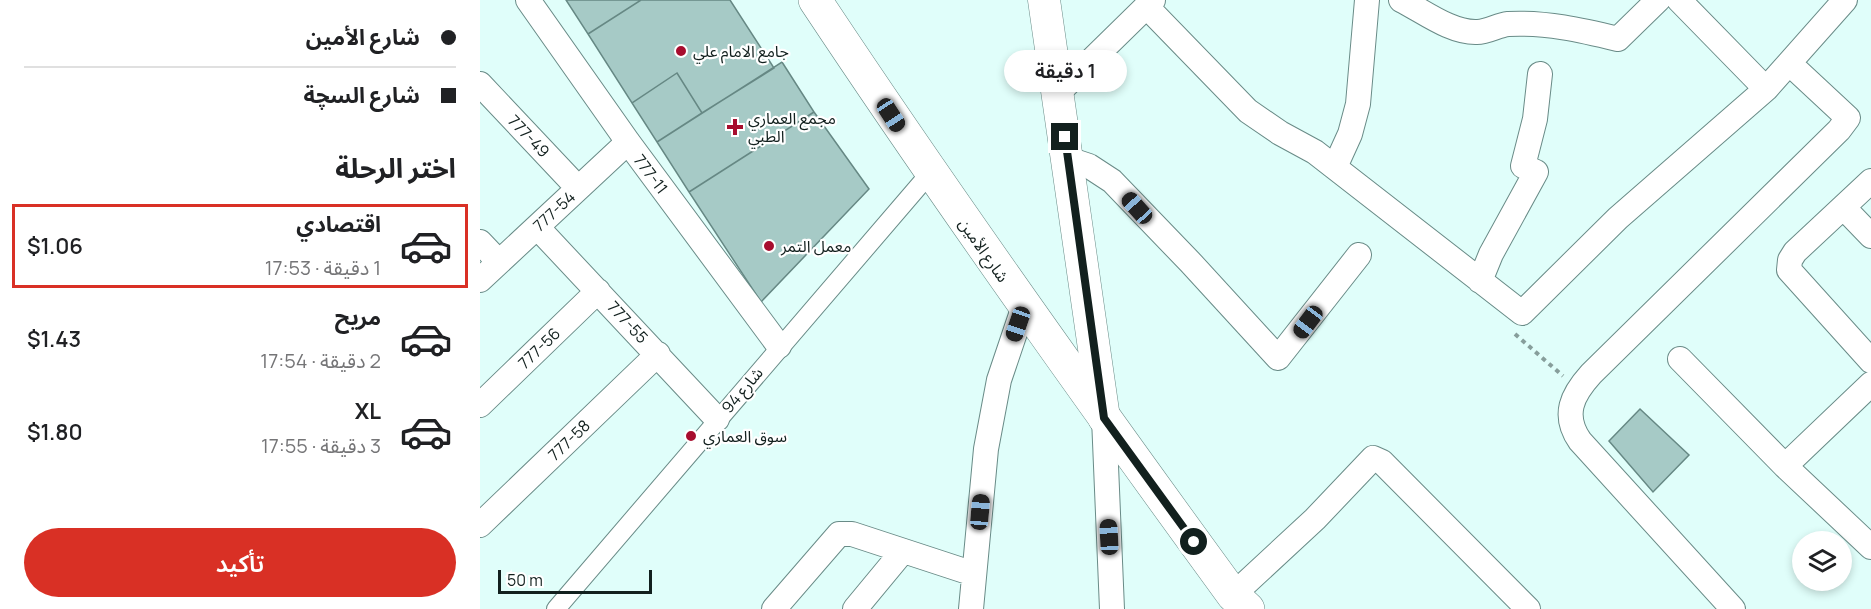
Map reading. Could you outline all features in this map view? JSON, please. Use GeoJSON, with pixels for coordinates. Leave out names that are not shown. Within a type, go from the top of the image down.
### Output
{"type":"FeatureCollection","features":[{"type":"Feature","properties":{"kind":"main road","name":"شارع الأمين"},"geometry":{"type":"LineString","coordinates":[[815,0],[930,173],[1104,418],[1240,602]]}},
{"type":"Feature","properties":{"kind":"street","name":"777-11"},"geometry":{"type":"LineString","coordinates":[[528,0],[627,142],[779,346]]}},
{"type":"Feature","properties":{"kind":"street"},"geometry":{"type":"LineString","coordinates":[[1044,0],[1104,418],[1113,609]]}},
{"type":"Feature","properties":{"kind":"street"},"geometry":{"type":"LineString","coordinates":[[1335,167],[1350,134],[1358,104],[1367,0]]}},
{"type":"Feature","properties":{"kind":"street"},"geometry":{"type":"LineString","coordinates":[[1401,0],[1439,21],[1477,32],[1507,24],[1561,25],[1618,39],[1658,0]]}},
{"type":"Feature","properties":{"kind":"street"},"geometry":{"type":"LineString","coordinates":[[1679,0],[1766,89]]}},
{"type":"Feature","properties":{"kind":"street"},"geometry":{"type":"LineString","coordinates":[[1059,93],[1149,3],[1248,111],[1280,133],[1315,152],[1522,313],[1618,218],[1766,89],[1845,0]]}},
{"type":"Feature","properties":{"kind":"street"},"geometry":{"type":"LineString","coordinates":[[1733,609],[1580,441],[1572,430],[1570,412],[1579,387],[1839,130],[1848,118],[1790,64]]}},
{"type":"Feature","properties":{"kind":"street"},"geometry":{"type":"LineString","coordinates":[[1480,281],[1491,254],[1536,172],[1523,166],[1535,118],[1540,74]]}},
{"type":"Feature","properties":{"kind":"street","name":"777-49"},"geometry":{"type":"LineString","coordinates":[[480,84],[578,188]]}},
{"type":"Feature","properties":{"kind":"street","name":"777-54"},"geometry":{"type":"LineString","coordinates":[[480,280],[627,142]]}},
{"type":"Feature","properties":{"kind":"street"},"geometry":{"type":"LineString","coordinates":[[1068,159],[1089,166],[1112,181],[1278,358],[1359,255]]}},
{"type":"Feature","properties":{"kind":"street","name":"شارع 94"},"geometry":{"type":"LineString","coordinates":[[556,609],[779,346],[930,173]]}},
{"type":"Feature","properties":{"kind":"street"},"geometry":{"type":"LineString","coordinates":[[1871,181],[1795,252],[1790,260],[1789,270],[1871,361]]}},
{"type":"Feature","properties":{"kind":"street"},"geometry":{"type":"LineString","coordinates":[[1844,208],[1871,236]]}},
{"type":"Feature","properties":{"kind":"street","name":"777-55"},"geometry":{"type":"LineString","coordinates":[[537,226],[717,419]]}},
{"type":"Feature","properties":{"kind":"street"},"geometry":{"type":"LineString","coordinates":[[480,242],[499,262]]}},
{"type":"Feature","properties":{"kind":"street","name":"777-56"},"geometry":{"type":"LineString","coordinates":[[480,405],[598,291]]}},
{"type":"Feature","properties":{"kind":"street"},"geometry":{"type":"LineString","coordinates":[[971,609],[986,449],[992,414],[999,380],[1024,306]]}},
{"type":"Feature","properties":{"kind":"street","name":"777-58"},"geometry":{"type":"LineString","coordinates":[[480,525],[658,354]]}},
{"type":"Feature","properties":{"kind":"street"},"geometry":{"type":"LineString","coordinates":[[1680,358],[1785,466],[1871,547]]}},
{"type":"Feature","properties":{"kind":"street"},"geometry":{"type":"LineString","coordinates":[[1785,466],[1871,384]]}},
{"type":"Feature","properties":{"kind":"street"},"geometry":{"type":"LineString","coordinates":[[1240,602],[1373,459],[1382,462],[1528,609]]}},
{"type":"Feature","properties":{"kind":"street"},"geometry":{"type":"LineString","coordinates":[[774,609],[839,534],[852,534],[974,574]]}},
{"type":"Feature","properties":{"kind":"street"},"geometry":{"type":"LineString","coordinates":[[855,609],[903,551]]}},
{"type":"Feature","properties":{"kind":"path"},"geometry":{"type":"LineString","coordinates":[[1522,313],[1515,334],[1579,387]]}},
{"type":"Feature","properties":{"kind":"building"},"geometry":{"type":"Polygon","coordinates":[[[566,0],[641,0],[588,34],[566,0]]]}},
{"type":"Feature","properties":{"kind":"building","name":"جامع الامام علي"},"geometry":{"type":"Polygon","coordinates":[[[641,0],[730,0],[774,68],[702,113],[677,73],[632,103],[588,34],[641,0]]]}},
{"type":"Feature","properties":{"kind":"building","name":"مجمع العماري الطبي"},"geometry":{"type":"Polygon","coordinates":[[[782,62],[814,112],[689,192],[657,142],[782,62]]]}},
{"type":"Feature","properties":{"kind":"building"},"geometry":{"type":"Polygon","coordinates":[[[677,73],[702,113],[657,142],[632,103],[677,73]]]}},
{"type":"Feature","properties":{"kind":"building","name":"معمل التمر"},"geometry":{"type":"Polygon","coordinates":[[[814,112],[869,189],[761,302],[689,192],[814,112]]]}},
{"type":"Feature","properties":{"kind":"building"},"geometry":{"type":"Polygon","coordinates":[[[1640,409],[1689,455],[1653,492],[1609,441],[1640,409]]]}},
{"type":"Feature","properties":{"kind":"place","name":"جامع الامام علي"},"geometry":{"type":"Point","coordinates":[681,51]}},
{"type":"Feature","properties":{"kind":"place","name":"مجمع العماري الطبي"},"geometry":{"type":"Point","coordinates":[735,127]}},
{"type":"Feature","properties":{"kind":"place","name":"معمل التمر"},"geometry":{"type":"Point","coordinates":[769,246]}},
{"type":"Feature","properties":{"kind":"place","name":"سوق العماري"},"geometry":{"type":"Point","coordinates":[691,436]}},
{"type":"Feature","properties":{"kind":"route"},"geometry":{"type":"LineString","coordinates":[[1065,137],[1104,418],[1194,542]]}}]}
